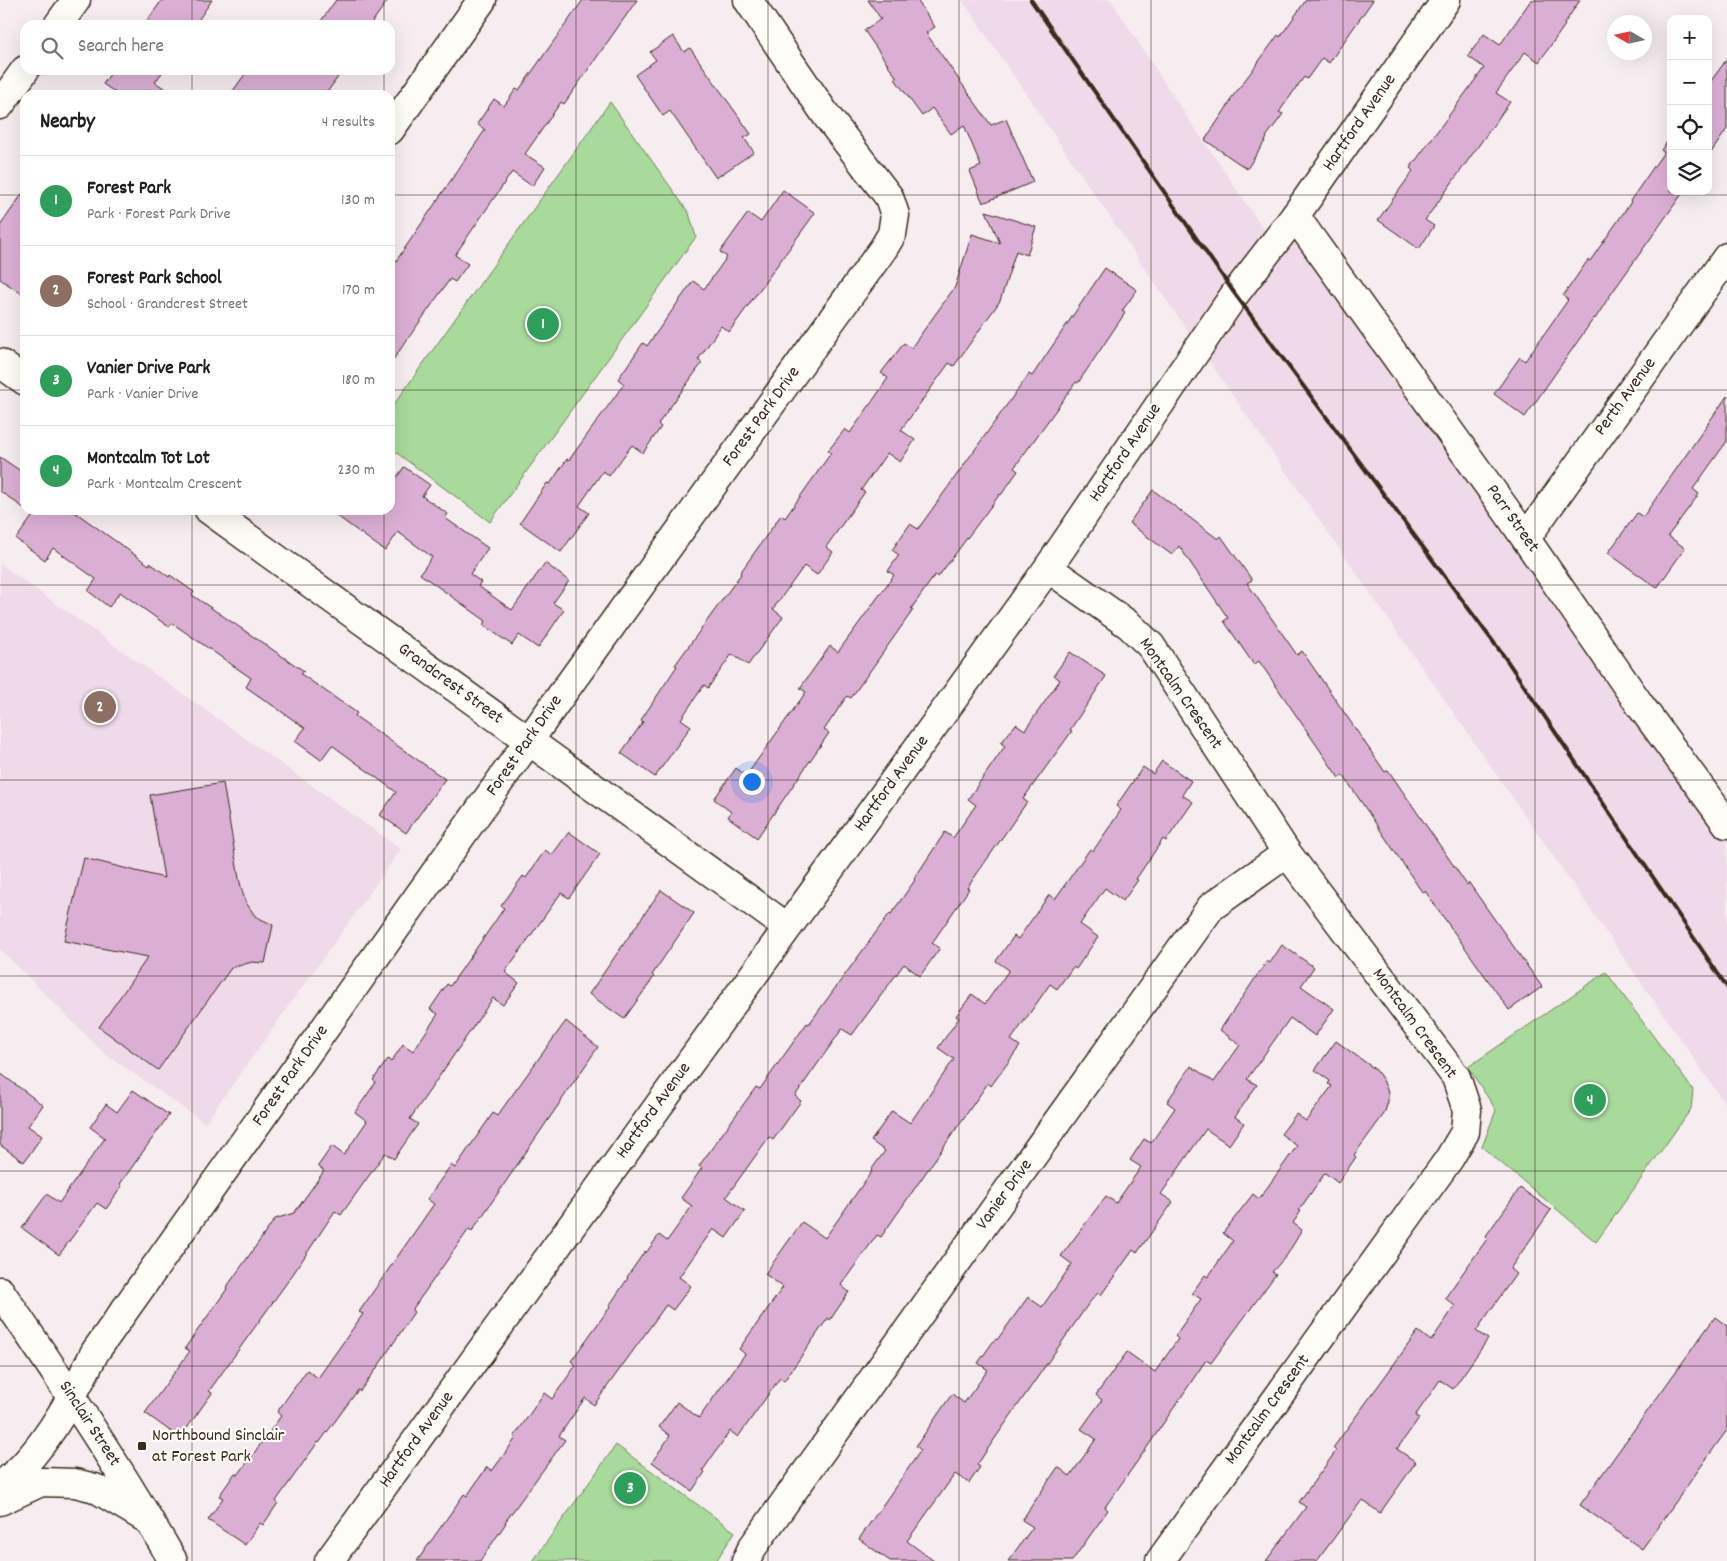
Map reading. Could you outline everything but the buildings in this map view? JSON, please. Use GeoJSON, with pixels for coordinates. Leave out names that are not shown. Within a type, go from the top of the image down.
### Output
{"type":"FeatureCollection","features":[{"type":"Feature","properties":{"kind":"street"},"geometry":{"type":"LineString","coordinates":[[62,20],[76,0]]}},
{"type":"Feature","properties":{"kind":"street"},"geometry":{"type":"LineString","coordinates":[[395,123],[482,0]]}},
{"type":"Feature","properties":{"kind":"street","name":"Forest Park Drive"},"geometry":{"type":"LineString","coordinates":[[0,1487],[24,1465],[55,1424],[72,1397],[95,1352],[528,741],[883,250],[892,234],[896,215],[889,197],[826,115],[748,0]]}},
{"type":"Feature","properties":{"kind":"street","name":"Hartford Avenue"},"geometry":{"type":"LineString","coordinates":[[329,1561],[1048,568],[1230,302],[1295,216],[1446,0]]}},
{"type":"Feature","properties":{"kind":"street"},"geometry":{"type":"LineString","coordinates":[[0,105],[21,75]]}},
{"type":"Feature","properties":{"kind":"street","name":"Parr Street"},"geometry":{"type":"LineString","coordinates":[[1295,216],[1526,538],[1640,704],[1727,824]]}},
{"type":"Feature","properties":{"kind":"street","name":"Perth Avenue"},"geometry":{"type":"LineString","coordinates":[[1526,538],[1727,257]]}},
{"type":"Feature","properties":{"kind":"street"},"geometry":{"type":"LineString","coordinates":[[0,363],[20,377]]}},
{"type":"Feature","properties":{"kind":"street","name":"Grandcrest Street"},"geometry":{"type":"LineString","coordinates":[[217,515],[788,927]]}},
{"type":"Feature","properties":{"kind":"street","name":"Montcalm Crescent"},"geometry":{"type":"LineString","coordinates":[[1048,568],[1130,625],[1150,646],[1287,853],[1456,1077],[1467,1110],[1465,1132],[1449,1159],[1160,1561]]}},
{"type":"Feature","properties":{"kind":"street","name":"Vanier Drive"},"geometry":{"type":"LineString","coordinates":[[746,1561],[758,1540],[1211,907],[1287,853]]}},
{"type":"Feature","properties":{"kind":"street","name":"Sinclair Street"},"geometry":{"type":"LineString","coordinates":[[0,1290],[72,1397],[173,1561]]}},
{"type":"Feature","properties":{"kind":"street"},"geometry":{"type":"LineString","coordinates":[[0,1501],[41,1482],[75,1483],[96,1488],[150,1522]]}},
{"type":"Feature","properties":{"kind":"shaded area"},"geometry":{"type":"Polygon","coordinates":[[[962,0],[1111,0],[1175,99],[1282,256],[1295,216],[1727,836],[1727,1106],[1174,311],[962,0]]]}},
{"type":"Feature","properties":{"kind":"shaded area"},"geometry":{"type":"Polygon","coordinates":[[[0,564],[401,849],[205,1123],[104,1053],[0,949],[0,564]]]}},
{"type":"Feature","properties":{"kind":"green space"},"geometry":{"type":"Polygon","coordinates":[[[610,102],[689,213],[696,237],[490,522],[395,452],[395,403],[610,102]]]}},
{"type":"Feature","properties":{"kind":"green space"},"geometry":{"type":"Polygon","coordinates":[[[1606,972],[1693,1090],[1691,1109],[1596,1242],[1482,1147],[1496,1110],[1468,1067],[1606,972]]]}},
{"type":"Feature","properties":{"kind":"green space"},"geometry":{"type":"Polygon","coordinates":[[[616,1445],[735,1532],[716,1561],[533,1561],[616,1445]]]}},
{"type":"Feature","properties":{"kind":"railway"},"geometry":{"type":"LineString","coordinates":[[1031,0],[1235,294],[1506,659],[1727,987]]}},
{"type":"Feature","properties":{"kind":"place","name":"Forest Park"},"geometry":{"type":"Point","coordinates":[543,324]}},
{"type":"Feature","properties":{"kind":"place","name":"Forest Park School"},"geometry":{"type":"Point","coordinates":[100,707]}},
{"type":"Feature","properties":{"kind":"place","name":"Montcalm Tot Lot"},"geometry":{"type":"Point","coordinates":[1590,1100]}},
{"type":"Feature","properties":{"kind":"place","name":"Northbound Sinclair at Forest Park"},"geometry":{"type":"Point","coordinates":[142,1446]}},
{"type":"Feature","properties":{"kind":"place","name":"Vanier Drive Park"},"geometry":{"type":"Point","coordinates":[630,1488]}}]}
